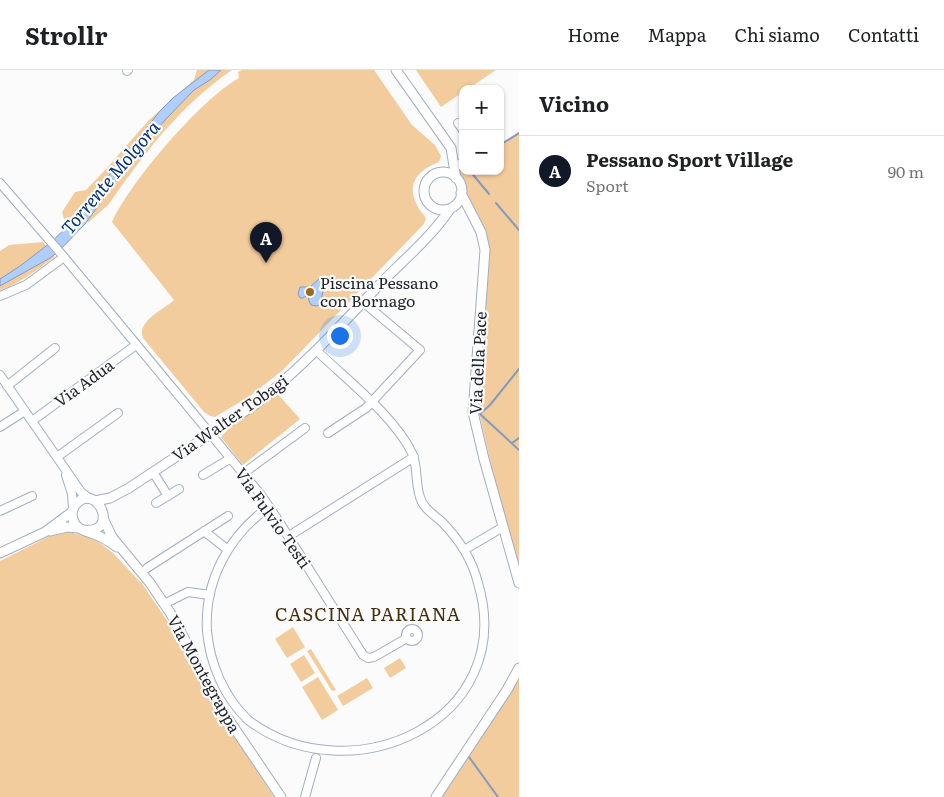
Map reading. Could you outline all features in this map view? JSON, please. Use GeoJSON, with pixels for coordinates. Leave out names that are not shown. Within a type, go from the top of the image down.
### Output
{"type":"FeatureCollection","features":[{"type":"Feature","properties":{"kind":"street"},"geometry":{"type":"LineString","coordinates":[[396,70],[445,139],[452,152],[456,178],[460,185],[461,193],[458,202],[451,208]]}},
{"type":"Feature","properties":{"kind":"street"},"geometry":{"type":"LineString","coordinates":[[444,172],[450,154],[445,139]]}},
{"type":"Feature","properties":{"kind":"street"},"geometry":{"type":"LineString","coordinates":[[455,168],[459,165]]}},
{"type":"Feature","properties":{"kind":"street"},"geometry":{"type":"LineString","coordinates":[[431,233],[436,220],[424,195],[425,185],[431,177],[444,172],[456,178]]}},
{"type":"Feature","properties":{"kind":"street","name":"Via Fulvio Testi"},"geometry":{"type":"LineString","coordinates":[[0,183],[3,192],[63,256],[244,473],[289,536],[363,655],[368,658],[374,657],[407,638]]}},
{"type":"Feature","properties":{"kind":"street","name":"Via della Pace"},"geometry":{"type":"LineString","coordinates":[[461,193],[482,236],[485,254],[473,409],[484,459],[519,583]]}},
{"type":"Feature","properties":{"kind":"street"},"geometry":{"type":"LineString","coordinates":[[430,205],[440,210],[451,208],[467,213],[478,226]]}},
{"type":"Feature","properties":{"kind":"street","name":"Via Walter Tobagi"},"geometry":{"type":"LineString","coordinates":[[93,500],[110,498],[129,488],[257,403],[317,350],[431,233],[451,208]]}},
{"type":"Feature","properties":{"kind":"street"},"geometry":{"type":"LineString","coordinates":[[0,296],[26,285],[63,256]]}},
{"type":"Feature","properties":{"kind":"street"},"geometry":{"type":"LineString","coordinates":[[328,433],[362,411],[420,350],[363,302]]}},
{"type":"Feature","properties":{"kind":"street","name":"Via Adua"},"geometry":{"type":"LineString","coordinates":[[32,420],[136,345]]}},
{"type":"Feature","properties":{"kind":"street"},"geometry":{"type":"LineString","coordinates":[[7,386],[55,348]]}},
{"type":"Feature","properties":{"kind":"street"},"geometry":{"type":"LineString","coordinates":[[317,350],[395,426],[414,457],[418,492],[422,502],[464,550],[473,568],[482,599],[484,626],[483,645],[478,667],[468,689],[451,713],[434,730]]}},
{"type":"Feature","properties":{"kind":"street"},"geometry":{"type":"LineString","coordinates":[[0,375],[81,492],[100,505],[103,516],[101,523],[94,530],[64,528],[45,532],[0,553]]}},
{"type":"Feature","properties":{"kind":"street"},"geometry":{"type":"LineString","coordinates":[[0,428],[25,412]]}},
{"type":"Feature","properties":{"kind":"street"},"geometry":{"type":"LineString","coordinates":[[57,456],[118,413]]}},
{"type":"Feature","properties":{"kind":"street"},"geometry":{"type":"LineString","coordinates":[[244,473],[305,428]]}},
{"type":"Feature","properties":{"kind":"street"},"geometry":{"type":"LineString","coordinates":[[289,536],[414,457]]}},
{"type":"Feature","properties":{"kind":"street"},"geometry":{"type":"LineString","coordinates":[[203,475],[231,458]]}},
{"type":"Feature","properties":{"kind":"street"},"geometry":{"type":"LineString","coordinates":[[62,464],[71,492],[73,520],[81,529]]}},
{"type":"Feature","properties":{"kind":"street"},"geometry":{"type":"LineString","coordinates":[[154,472],[168,496]]}},
{"type":"Feature","properties":{"kind":"street","name":"Via Walter Tobagi"},"geometry":{"type":"LineString","coordinates":[[103,516],[115,500],[129,488]]}},
{"type":"Feature","properties":{"kind":"street"},"geometry":{"type":"LineString","coordinates":[[156,503],[179,489]]}},
{"type":"Feature","properties":{"kind":"street"},"geometry":{"type":"LineString","coordinates":[[0,511],[32,496]]}},
{"type":"Feature","properties":{"kind":"street"},"geometry":{"type":"LineString","coordinates":[[45,532],[73,510],[78,502],[93,500]]}},
{"type":"Feature","properties":{"kind":"street"},"geometry":{"type":"LineString","coordinates":[[269,507],[248,524],[228,550],[216,573],[210,595],[207,620],[209,644],[215,668],[223,686],[239,711],[255,727],[276,743],[294,751]]}},
{"type":"Feature","properties":{"kind":"street","name":"Via Montegrappa"},"geometry":{"type":"LineString","coordinates":[[103,516],[110,533],[164,604],[181,632],[212,695],[281,797]]}},
{"type":"Feature","properties":{"kind":"street"},"geometry":{"type":"LineString","coordinates":[[147,568],[228,516]]}},
{"type":"Feature","properties":{"kind":"street"},"geometry":{"type":"LineString","coordinates":[[464,550],[503,527]]}},
{"type":"Feature","properties":{"kind":"street","name":"Via Montegrappa"},"geometry":{"type":"LineString","coordinates":[[81,529],[104,539],[126,554]]}},
{"type":"Feature","properties":{"kind":"street"},"geometry":{"type":"LineString","coordinates":[[204,531],[228,550]]}},
{"type":"Feature","properties":{"kind":"street"},"geometry":{"type":"LineString","coordinates":[[164,604],[188,592],[210,595]]}},
{"type":"Feature","properties":{"kind":"street"},"geometry":{"type":"LineString","coordinates":[[436,797],[512,683],[519,668]]}},
{"type":"Feature","properties":{"kind":"street"},"geometry":{"type":"LineString","coordinates":[[305,797],[312,757],[327,760]]}},
{"type":"Feature","properties":{"kind":"shaded area"},"geometry":{"type":"Polygon","coordinates":[[[197,70],[232,70],[196,99],[164,131],[109,204],[89,222],[64,219],[62,212],[75,192],[86,190],[148,121],[194,80],[197,70]]]}},
{"type":"Feature","properties":{"kind":"shaded area"},"geometry":{"type":"Polygon","coordinates":[[[242,70],[374,70],[412,125],[435,145],[441,156],[439,162],[426,169],[416,178],[414,184],[414,197],[426,219],[423,225],[283,370],[250,396],[215,417],[204,412],[143,338],[142,332],[147,321],[174,300],[112,222],[134,185],[150,164],[205,104],[239,78],[238,72],[242,70]]]}},
{"type":"Feature","properties":{"kind":"shaded area"},"geometry":{"type":"Polygon","coordinates":[[[416,70],[496,70],[474,85],[459,85],[459,95],[441,107],[416,70]]]}},
{"type":"Feature","properties":{"kind":"shaded area"},"geometry":{"type":"Polygon","coordinates":[[[519,133],[519,571],[503,517],[479,412],[483,305],[488,266],[465,196],[465,183],[461,175],[504,175],[504,142],[519,133]]]}},
{"type":"Feature","properties":{"kind":"shaded area"},"geometry":{"type":"Polygon","coordinates":[[[43,242],[55,257],[21,280],[0,290],[0,251],[9,245],[43,242]]]}},
{"type":"Feature","properties":{"kind":"shaded area"},"geometry":{"type":"Polygon","coordinates":[[[276,392],[300,419],[243,465],[221,437],[231,426],[276,392]]]}},
{"type":"Feature","properties":{"kind":"shaded area"},"geometry":{"type":"Polygon","coordinates":[[[70,532],[96,540],[113,553],[143,585],[182,643],[206,693],[274,797],[0,797],[0,561],[50,536],[70,532]]]}},
{"type":"Feature","properties":{"kind":"shaded area"},"geometry":{"type":"Polygon","coordinates":[[[293,627],[305,647],[287,658],[275,639],[293,627]]]}},
{"type":"Feature","properties":{"kind":"shaded area"},"geometry":{"type":"Polygon","coordinates":[[[311,649],[336,690],[332,691],[307,651],[311,649]]]}},
{"type":"Feature","properties":{"kind":"shaded area"},"geometry":{"type":"Polygon","coordinates":[[[304,655],[315,673],[301,682],[290,664],[304,655]]]}},
{"type":"Feature","properties":{"kind":"shaded area"},"geometry":{"type":"Polygon","coordinates":[[[400,658],[406,668],[390,678],[384,668],[400,658]]]}},
{"type":"Feature","properties":{"kind":"shaded area"},"geometry":{"type":"Polygon","coordinates":[[[318,677],[338,710],[322,720],[302,687],[318,677]]]}},
{"type":"Feature","properties":{"kind":"shaded area"},"geometry":{"type":"Polygon","coordinates":[[[519,677],[519,797],[439,797],[519,677]]]}},
{"type":"Feature","properties":{"kind":"shaded area"},"geometry":{"type":"Polygon","coordinates":[[[367,678],[373,688],[343,706],[337,696],[367,678]]]}},
{"type":"Feature","properties":{"kind":"water","name":"Torrente Molgora"},"geometry":{"type":"Polygon","coordinates":[[[209,70],[221,70],[194,90],[165,120],[131,160],[85,224],[59,251],[0,286],[0,279],[50,243],[86,209],[112,171],[160,111],[173,98],[209,70]]]}},
{"type":"Feature","properties":{"kind":"water","name":"Piscina Pessano con Bornago"},"geometry":{"type":"Polygon","coordinates":[[[324,278],[328,280],[328,285],[323,291],[320,305],[311,305],[308,295],[300,298],[298,294],[300,287],[310,287],[319,279],[324,278]]]}},
{"type":"Feature","properties":{"kind":"waterway"},"geometry":{"type":"LineString","coordinates":[[504,142],[519,133]]}},
{"type":"Feature","properties":{"kind":"waterway"},"geometry":{"type":"LineString","coordinates":[[473,175],[489,194]]}},
{"type":"Feature","properties":{"kind":"waterway"},"geometry":{"type":"LineString","coordinates":[[496,203],[519,230]]}},
{"type":"Feature","properties":{"kind":"waterway"},"geometry":{"type":"LineString","coordinates":[[481,413],[490,405],[519,369]]}},
{"type":"Feature","properties":{"kind":"waterway"},"geometry":{"type":"LineString","coordinates":[[480,414],[519,450]]}},
{"type":"Feature","properties":{"kind":"waterway"},"geometry":{"type":"LineString","coordinates":[[512,443],[519,438]]}},
{"type":"Feature","properties":{"kind":"waterway"},"geometry":{"type":"LineString","coordinates":[[469,757],[498,797]]}},
{"type":"Feature","properties":{"kind":"place","name":"Pessano Sport Village"},"geometry":{"type":"Point","coordinates":[266,263]}},
{"type":"Feature","properties":{"kind":"place","name":"Piscina Pessano con Bornago"},"geometry":{"type":"Point","coordinates":[310,292]}},
{"type":"Feature","properties":{"kind":"district","name":"CASCINA PARIANA"},"geometry":{"type":"Point","coordinates":[368,615]}}]}
